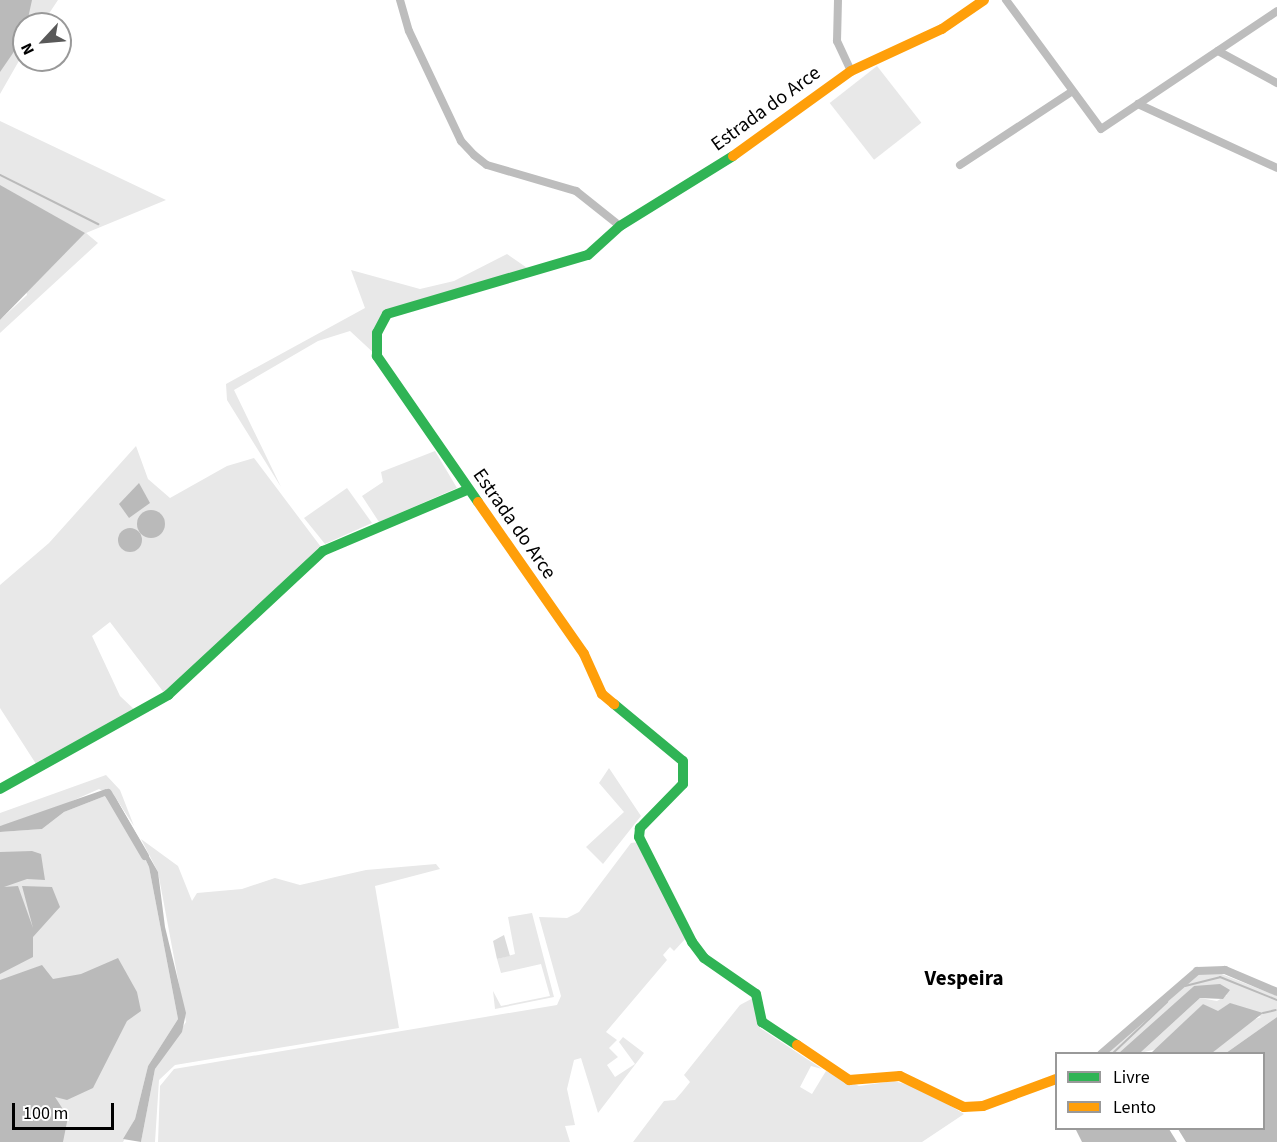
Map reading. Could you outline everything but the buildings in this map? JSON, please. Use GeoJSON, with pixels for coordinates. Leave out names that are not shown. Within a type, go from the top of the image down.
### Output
{"type":"FeatureCollection","features":[{"type":"Feature","properties":{"kind":"street"},"geometry":{"type":"LineString","coordinates":[[400,0],[408,31],[461,141],[474,155],[487,165],[576,191],[620,226]]}},
{"type":"Feature","properties":{"kind":"street"},"geometry":{"type":"LineString","coordinates":[[838,0],[837,41],[851,70]]}},
{"type":"Feature","properties":{"kind":"street","name":"Estrada do Arce"},"geometry":{"type":"LineString","coordinates":[[984,0],[942,29],[851,70],[763,138],[620,226],[588,255],[569,263],[409,303],[387,314],[377,333],[377,356],[467,490],[584,654],[602,694],[683,761],[683,784],[640,828],[639,837],[692,942],[704,958],[756,994],[762,1022],[849,1080],[900,1076],[964,1107],[1055,1079]]}},
{"type":"Feature","properties":{"kind":"street"},"geometry":{"type":"LineString","coordinates":[[1006,0],[1071,92],[1101,129],[1277,11]]}},
{"type":"Feature","properties":{"kind":"street"},"geometry":{"type":"LineString","coordinates":[[1218,51],[1277,84]]}},
{"type":"Feature","properties":{"kind":"street"},"geometry":{"type":"LineString","coordinates":[[960,165],[1071,92]]}},
{"type":"Feature","properties":{"kind":"street"},"geometry":{"type":"LineString","coordinates":[[1138,104],[1277,168]]}},
{"type":"Feature","properties":{"kind":"street"},"geometry":{"type":"LineString","coordinates":[[0,789],[168,695],[323,551],[467,490]]}},
{"type":"Feature","properties":{"kind":"street"},"geometry":{"type":"LineString","coordinates":[[1102,1052],[1197,971],[1225,970],[1277,992]]}},
{"type":"Feature","properties":{"kind":"shaded area"},"geometry":{"type":"Polygon","coordinates":[[[0,0],[58,0],[50,12],[12,12],[13,72],[0,94],[0,0]]]}},
{"type":"Feature","properties":{"kind":"shaded area"},"geometry":{"type":"Polygon","coordinates":[[[0,0],[32,0],[29,12],[12,12],[12,54],[0,72],[0,0]]]}},
{"type":"Feature","properties":{"kind":"shaded area"},"geometry":{"type":"Polygon","coordinates":[[[877,66],[921,123],[874,160],[830,103],[877,66]]]}},
{"type":"Feature","properties":{"kind":"shaded area"},"geometry":{"type":"Polygon","coordinates":[[[0,121],[166,200],[86,233],[98,243],[0,333],[0,320],[27,295],[0,186],[0,121]]]}},
{"type":"Feature","properties":{"kind":"shaded area"},"geometry":{"type":"Polygon","coordinates":[[[0,185],[85,233],[0,320],[0,185]]]}},
{"type":"Feature","properties":{"kind":"shaded area"},"geometry":{"type":"Polygon","coordinates":[[[507,254],[533,272],[387,314],[377,356],[350,331],[318,341],[234,390],[281,487],[227,400],[226,384],[365,308],[351,270],[420,289],[454,281],[507,254]]]}},
{"type":"Feature","properties":{"kind":"shaded area"},"geometry":{"type":"Polygon","coordinates":[[[136,446],[148,479],[170,498],[227,466],[254,458],[321,547],[165,694],[110,622],[92,636],[120,696],[137,712],[38,767],[0,708],[0,585],[49,543],[136,446]]]}},
{"type":"Feature","properties":{"kind":"shaded area"},"geometry":{"type":"Polygon","coordinates":[[[435,451],[457,488],[379,522],[362,496],[383,482],[381,472],[435,451]]]}},
{"type":"Feature","properties":{"kind":"shaded area"},"geometry":{"type":"Polygon","coordinates":[[[139,483],[150,503],[129,518],[119,504],[139,483]]]}},
{"type":"Feature","properties":{"kind":"shaded area"},"geometry":{"type":"Polygon","coordinates":[[[347,488],[372,523],[325,544],[304,518],[347,488]]]}},
{"type":"Feature","properties":{"kind":"shaded area"},"geometry":{"type":"Polygon","coordinates":[[[151,510],[161,514],[165,524],[161,534],[151,538],[141,534],[137,524],[141,514],[151,510]]]}},
{"type":"Feature","properties":{"kind":"shaded area"},"geometry":{"type":"Polygon","coordinates":[[[130,528],[138,532],[142,540],[138,548],[130,552],[122,548],[118,540],[122,532],[130,528]]]}},
{"type":"Feature","properties":{"kind":"shaded area"},"geometry":{"type":"Polygon","coordinates":[[[609,768],[641,816],[603,864],[586,847],[624,812],[599,783],[609,768]]]}},
{"type":"Feature","properties":{"kind":"shaded area"},"geometry":{"type":"Polygon","coordinates":[[[106,775],[120,790],[134,826],[115,797],[99,789],[34,818],[0,826],[0,813],[106,775]]]}},
{"type":"Feature","properties":{"kind":"shaded area"},"geometry":{"type":"Polygon","coordinates":[[[106,789],[115,797],[158,872],[165,927],[186,1013],[182,1032],[155,1069],[141,1142],[123,1139],[135,1119],[148,1066],[178,1019],[149,867],[131,828],[105,796],[64,812],[42,829],[0,832],[0,826],[106,789]]]}},
{"type":"Feature","properties":{"kind":"shaded area"},"geometry":{"type":"Polygon","coordinates":[[[105,796],[131,828],[149,867],[178,1019],[148,1066],[135,1119],[123,1142],[0,1142],[0,832],[42,829],[64,812],[105,796]]]}},
{"type":"Feature","properties":{"kind":"shaded area"},"geometry":{"type":"Polygon","coordinates":[[[141,839],[178,866],[192,901],[197,893],[242,889],[275,878],[300,885],[366,870],[436,864],[440,869],[375,886],[399,1028],[175,1065],[159,1080],[155,1142],[141,1142],[155,1069],[186,1022],[158,872],[141,839]]]}},
{"type":"Feature","properties":{"kind":"shaded area"},"geometry":{"type":"Polygon","coordinates":[[[639,842],[686,938],[674,951],[670,947],[663,955],[667,960],[606,1032],[617,1040],[609,1048],[618,1057],[607,1065],[615,1077],[635,1064],[619,1042],[623,1037],[644,1053],[598,1113],[581,1058],[574,1060],[567,1089],[575,1125],[565,1126],[570,1142],[158,1142],[160,1086],[174,1069],[557,1005],[561,996],[539,917],[567,918],[579,912],[631,843],[639,842]]]}},
{"type":"Feature","properties":{"kind":"shaded area"},"geometry":{"type":"Polygon","coordinates":[[[32,851],[41,854],[45,880],[27,879],[4,887],[18,886],[33,928],[22,886],[52,887],[60,907],[33,937],[33,957],[0,974],[0,852],[32,851]]]}},
{"type":"Feature","properties":{"kind":"shaded area"},"geometry":{"type":"Polygon","coordinates":[[[532,913],[554,997],[495,1009],[493,991],[501,1006],[550,996],[541,964],[501,973],[497,959],[515,954],[508,917],[532,913]]]}},
{"type":"Feature","properties":{"kind":"shaded area"},"geometry":{"type":"Polygon","coordinates":[[[118,958],[137,992],[141,1011],[127,1021],[93,1088],[67,1100],[55,1097],[68,1117],[63,1142],[0,1142],[0,980],[42,965],[53,979],[81,974],[118,958]]]}},
{"type":"Feature","properties":{"kind":"shaded area"},"geometry":{"type":"Polygon","coordinates":[[[1214,971],[1277,996],[1277,1017],[1227,1052],[1213,1052],[1244,1023],[1261,1017],[1236,1005],[1218,1012],[1203,1004],[1157,1049],[1141,1052],[1200,998],[1217,1001],[1227,995],[1194,986],[1140,1040],[1121,1052],[1108,1052],[1195,975],[1214,971]]]}},
{"type":"Feature","properties":{"kind":"shaded area"},"geometry":{"type":"Polygon","coordinates":[[[1220,984],[1230,990],[1223,999],[1200,998],[1141,1052],[1120,1052],[1194,986],[1220,984]]]}},
{"type":"Feature","properties":{"kind":"shaded area"},"geometry":{"type":"Polygon","coordinates":[[[753,998],[760,1028],[822,1069],[811,1066],[800,1087],[812,1094],[826,1071],[859,1086],[894,1081],[923,1089],[964,1114],[922,1142],[633,1142],[664,1101],[675,1100],[682,1092],[690,1082],[684,1075],[740,1005],[753,998]]]}},
{"type":"Feature","properties":{"kind":"shaded area"},"geometry":{"type":"Polygon","coordinates":[[[1230,1003],[1263,1013],[1213,1052],[1152,1052],[1203,1004],[1218,1011],[1230,1003]]]}},
{"type":"Feature","properties":{"kind":"shaded area"},"geometry":{"type":"Polygon","coordinates":[[[1277,1017],[1277,1142],[1186,1142],[1179,1130],[1265,1130],[1265,1052],[1227,1052],[1277,1017]]]}},
{"type":"Feature","properties":{"kind":"shaded area"},"geometry":{"type":"Polygon","coordinates":[[[1076,1130],[1170,1130],[1177,1142],[1082,1142],[1076,1130]]]}},
{"type":"Feature","properties":{"kind":"waterway"},"geometry":{"type":"LineString","coordinates":[[0,175],[98,224]]}},
{"type":"Feature","properties":{"kind":"waterway"},"geometry":{"type":"LineString","coordinates":[[108,793],[145,856]]}},
{"type":"Feature","properties":{"kind":"waterway"},"geometry":{"type":"LineString","coordinates":[[1185,986],[1220,977],[1277,1000]]}},
{"type":"Feature","properties":{"kind":"waterway"},"geometry":{"type":"LineString","coordinates":[[1114,1052],[1167,1002]]}},
{"type":"Feature","properties":{"kind":"waterway"},"geometry":{"type":"LineString","coordinates":[[1263,1013],[1276,1010]]}},
{"type":"Feature","properties":{"kind":"traffic: fast"},"geometry":{"type":"LineString","coordinates":[[478,502],[377,356],[377,333],[387,314],[588,255],[620,226],[733,156]]}},
{"type":"Feature","properties":{"kind":"traffic: fast"},"geometry":{"type":"LineString","coordinates":[[0,789],[168,695],[323,551],[467,490]]}},
{"type":"Feature","properties":{"kind":"traffic: fast"},"geometry":{"type":"LineString","coordinates":[[614,704],[683,761],[683,784],[640,828],[639,837],[692,942],[704,958],[756,994],[762,1022],[797,1045]]}},
{"type":"Feature","properties":{"kind":"traffic: slow"},"geometry":{"type":"LineString","coordinates":[[733,156],[851,71],[942,29],[984,0]]}},
{"type":"Feature","properties":{"kind":"traffic: slow"},"geometry":{"type":"LineString","coordinates":[[478,502],[584,654],[602,694],[614,704]]}},
{"type":"Feature","properties":{"kind":"traffic: slow"},"geometry":{"type":"LineString","coordinates":[[797,1045],[849,1080],[900,1076],[964,1107],[983,1106],[1055,1079]]}},
{"type":"Feature","properties":{"kind":"district","name":"Vespeira"},"geometry":{"type":"Point","coordinates":[964,978]}}]}
